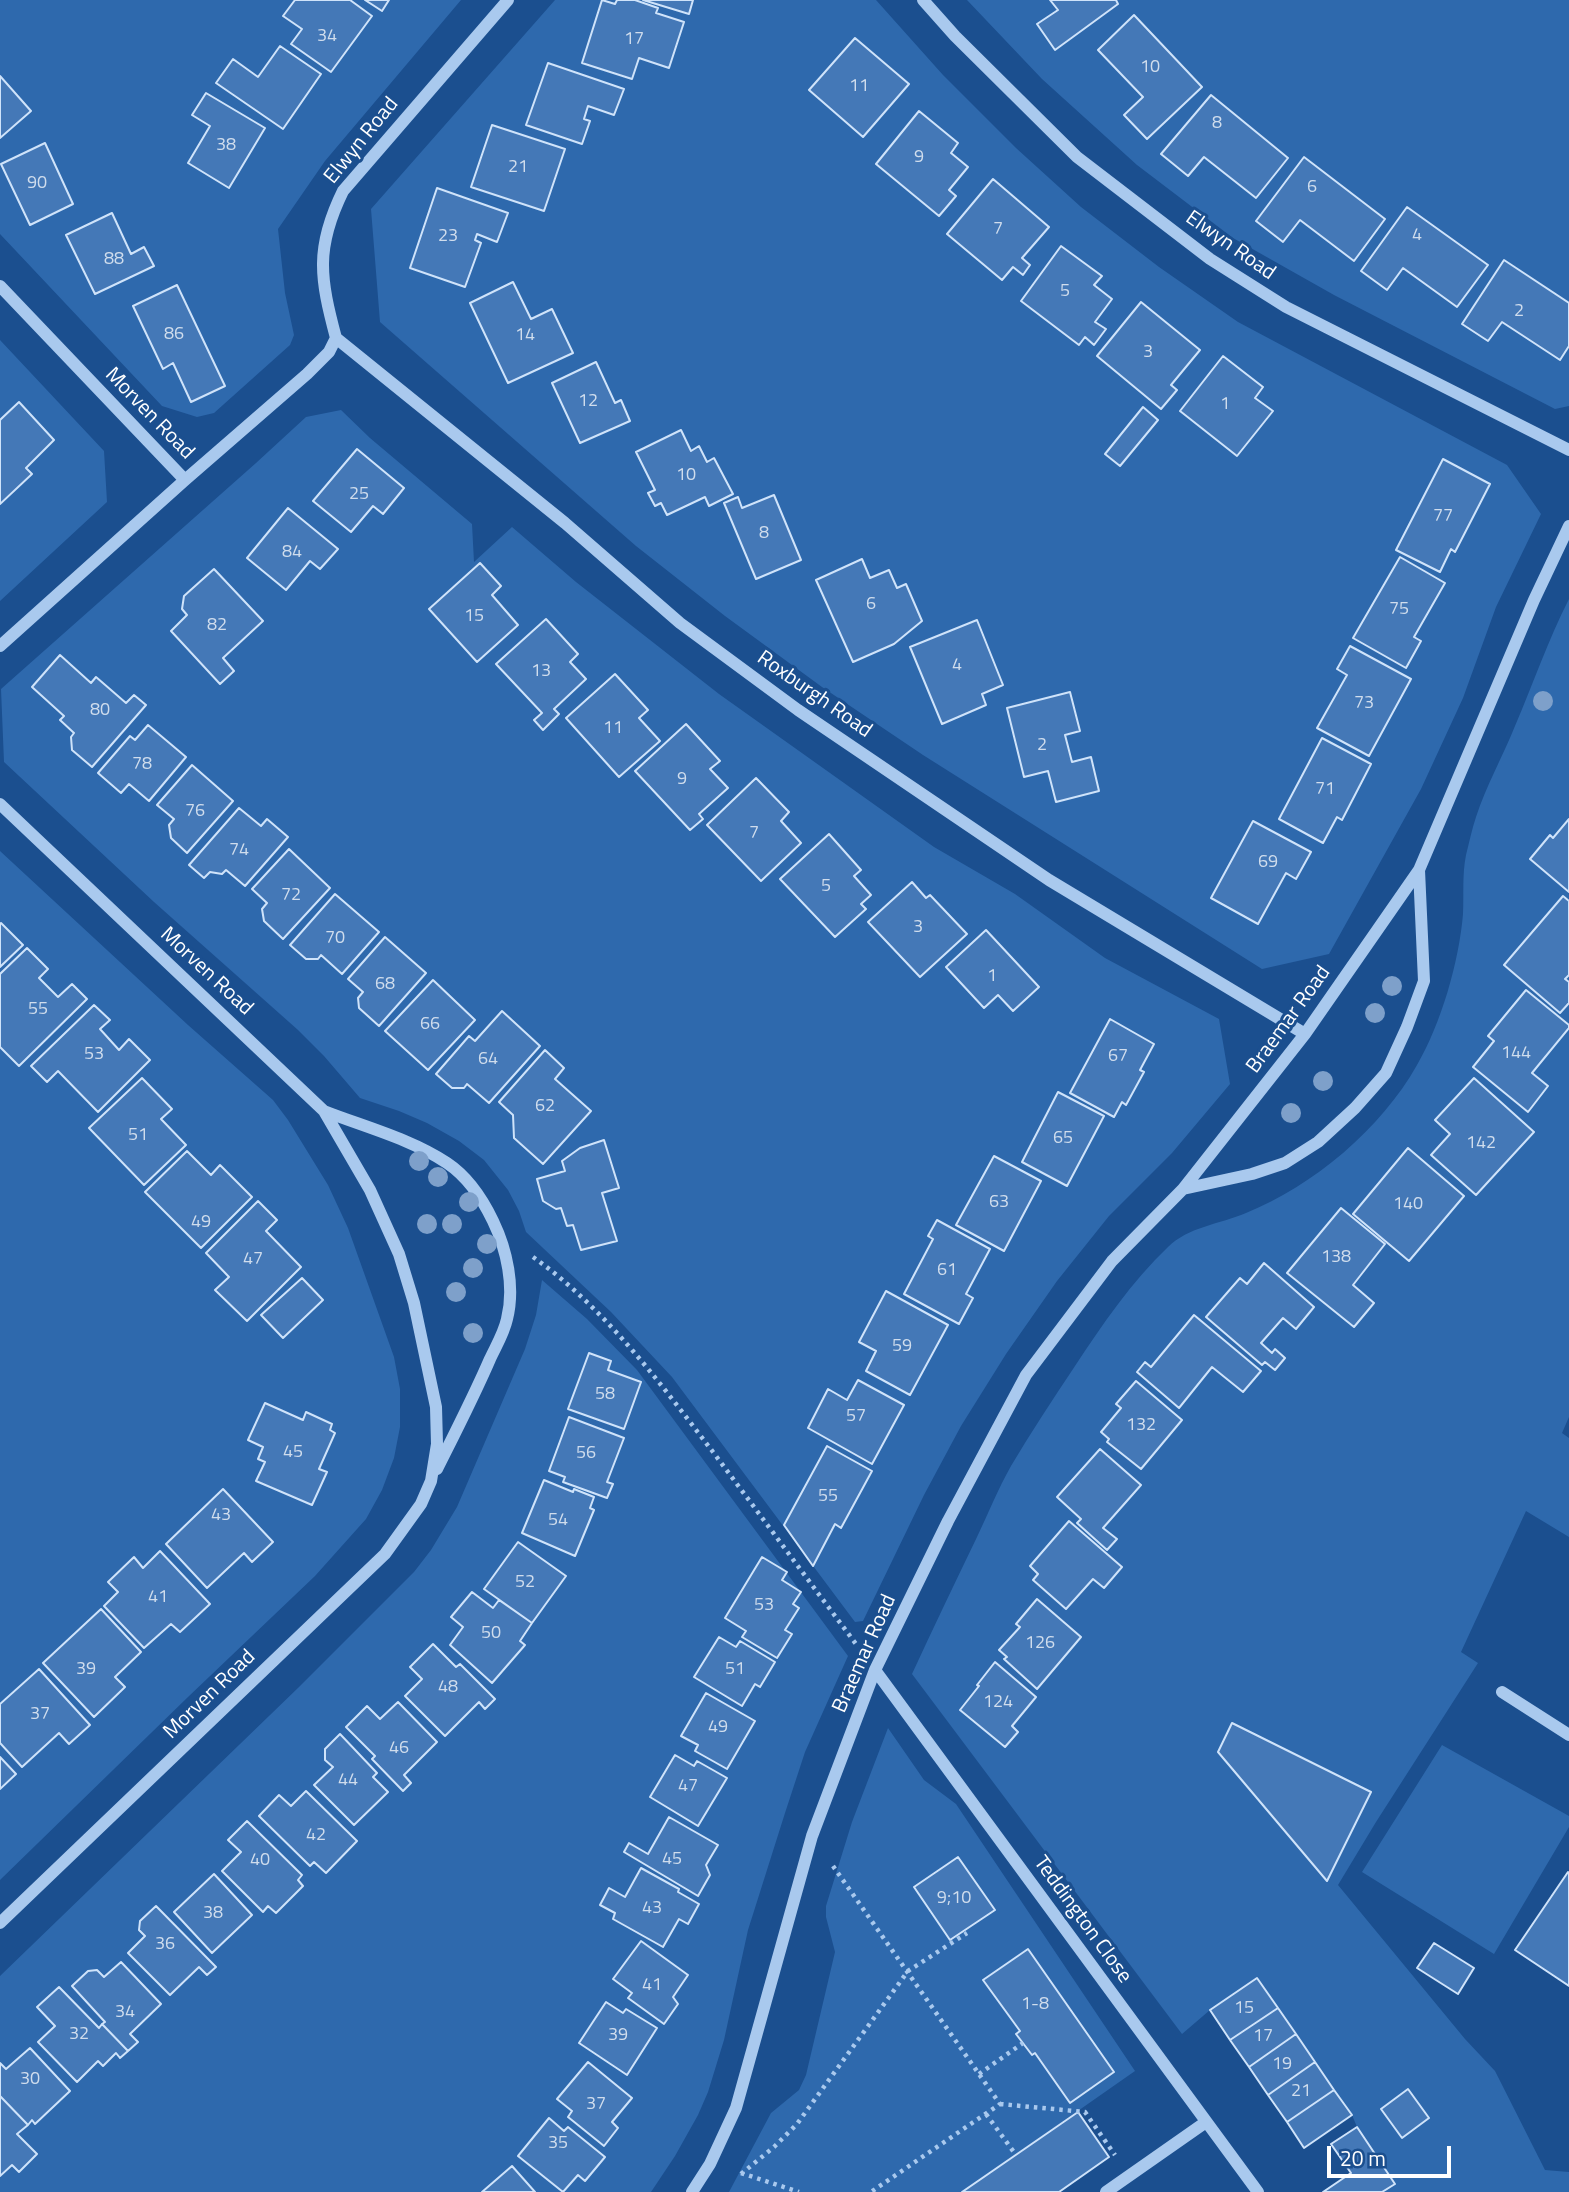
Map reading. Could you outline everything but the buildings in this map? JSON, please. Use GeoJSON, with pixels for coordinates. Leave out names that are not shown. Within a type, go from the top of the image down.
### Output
{"type":"FeatureCollection","features":[{"type":"Feature","properties":{"kind":"street","name":"Elwyn Road"},"geometry":{"type":"LineString","coordinates":[[336,338],[326,299],[321,258],[330,218],[343,191],[508,0]]}},
{"type":"Feature","properties":{"kind":"street","name":"Elwyn Road"},"geometry":{"type":"LineString","coordinates":[[923,0],[955,36],[1076,156],[1210,258],[1286,307],[1569,450]]}},
{"type":"Feature","properties":{"kind":"street","name":"Morven Road"},"geometry":{"type":"LineString","coordinates":[[0,286],[185,480],[0,646]]}},
{"type":"Feature","properties":{"kind":"street"},"geometry":{"type":"LineString","coordinates":[[185,480],[307,374],[329,352],[336,338]]}},
{"type":"Feature","properties":{"kind":"street","name":"Roxburgh Road"},"geometry":{"type":"LineString","coordinates":[[336,338],[565,523],[681,623],[798,710],[1049,880],[1306,1034]]}},
{"type":"Feature","properties":{"kind":"street","name":"Braemar Road"},"geometry":{"type":"LineString","coordinates":[[692,2192],[710,2164],[736,2108],[812,1836],[875,1670],[948,1521],[1026,1375],[1112,1261],[1183,1189],[1306,1034],[1419,870],[1528,613],[1569,526]]}},
{"type":"Feature","properties":{"kind":"street","name":"Morven Road"},"geometry":{"type":"LineString","coordinates":[[0,804],[324,1111],[370,1190],[399,1254],[414,1303],[436,1407],[437,1444],[431,1481]]}},
{"type":"Feature","properties":{"kind":"street","name":"Braemar Road"},"geometry":{"type":"LineString","coordinates":[[1183,1189],[1252,1174],[1285,1163],[1318,1142],[1355,1108],[1386,1073],[1424,981],[1419,870]]}},
{"type":"Feature","properties":{"kind":"street","name":"Morven Road"},"geometry":{"type":"LineString","coordinates":[[0,1923],[385,1554],[421,1504],[507,1320],[510,1289],[506,1253],[485,1204],[468,1180],[448,1163],[421,1148],[324,1111]]}},
{"type":"Feature","properties":{"kind":"street","name":"Teddington Close"},"geometry":{"type":"LineString","coordinates":[[875,1670],[1255,2188]]}},
{"type":"Feature","properties":{"kind":"street"},"geometry":{"type":"LineString","coordinates":[[1502,1692],[1569,1735]]}},
{"type":"Feature","properties":{"kind":"street"},"geometry":{"type":"LineString","coordinates":[[1106,2192],[1206,2122]]}},
{"type":"Feature","properties":{"kind":"street"},"geometry":{"type":"LineString","coordinates":[[1240,2192],[1255,2188]]}},
{"type":"Feature","properties":{"kind":"path"},"geometry":{"type":"LineString","coordinates":[[499,1232],[560,1276],[623,1340],[676,1404],[875,1670]]}},
{"type":"Feature","properties":{"kind":"path"},"geometry":{"type":"LineString","coordinates":[[812,1836],[1000,2104]]}},
{"type":"Feature","properties":{"kind":"path"},"geometry":{"type":"LineString","coordinates":[[741,2174],[797,2124],[908,1971],[967,1933]]}},
{"type":"Feature","properties":{"kind":"path"},"geometry":{"type":"LineString","coordinates":[[979,2074],[1023,2043]]}},
{"type":"Feature","properties":{"kind":"path"},"geometry":{"type":"LineString","coordinates":[[872,2192],[1000,2104],[1085,2112],[1129,2175]]}},
{"type":"Feature","properties":{"kind":"path"},"geometry":{"type":"LineString","coordinates":[[986,2114],[1016,2155]]}},
{"type":"Feature","properties":{"kind":"path"},"geometry":{"type":"LineString","coordinates":[[710,2164],[799,2192]]}},
{"type":"Feature","properties":{"kind":"shaded area"},"geometry":{"type":"Polygon","coordinates":[[[0,0],[461,0],[325,161],[278,229],[285,293],[294,335],[290,345],[214,413],[197,417],[162,406],[0,234],[0,0]]]}},
{"type":"Feature","properties":{"kind":"shaded area"},"geometry":{"type":"Polygon","coordinates":[[[555,0],[876,0],[943,75],[1016,148],[1081,207],[1159,267],[1238,322],[1507,465],[1541,514],[1496,607],[1463,698],[1421,789],[1329,954],[1262,969],[923,755],[822,687],[636,546],[380,322],[371,209],[555,0]]]}},
{"type":"Feature","properties":{"kind":"shaded area"},"geometry":{"type":"Polygon","coordinates":[[[967,0],[1569,0],[1569,406],[1555,409],[1334,295],[1233,238],[1137,165],[1042,79],[967,0]]]}},
{"type":"Feature","properties":{"kind":"shaded area"},"geometry":{"type":"Polygon","coordinates":[[[0,340],[104,451],[107,502],[0,601],[0,340]]]}},
{"type":"Feature","properties":{"kind":"shaded area"},"geometry":{"type":"Polygon","coordinates":[[[341,410],[472,524],[474,562],[512,527],[576,582],[719,694],[934,847],[1015,894],[1105,958],[1219,1019],[1230,1084],[1172,1153],[1109,1216],[1057,1281],[1006,1354],[961,1426],[924,1495],[863,1621],[855,1622],[672,1377],[611,1312],[526,1232],[508,1190],[484,1160],[459,1141],[427,1123],[360,1098],[298,1030],[154,902],[4,762],[1,689],[306,417],[341,410]]]}},
{"type":"Feature","properties":{"kind":"shaded area"},"geometry":{"type":"Polygon","coordinates":[[[1569,599],[1569,1417],[1562,1433],[1569,1438],[1569,1537],[1526,1511],[1461,1652],[1478,1663],[1338,1885],[1465,2039],[1495,2071],[1545,2170],[1569,2172],[1569,2192],[1382,2192],[1395,2183],[1357,2127],[1352,2115],[1257,1978],[1210,2010],[1182,2034],[912,1674],[1011,1466],[1085,1351],[1130,1289],[1176,1240],[1195,1230],[1271,1202],[1320,1171],[1365,1133],[1402,1089],[1417,1065],[1434,1031],[1453,972],[1461,933],[1465,862],[1476,817],[1569,599]]]}},
{"type":"Feature","properties":{"kind":"shaded area"},"geometry":{"type":"Polygon","coordinates":[[[0,851],[273,1100],[288,1120],[328,1185],[348,1228],[394,1357],[400,1389],[400,1427],[394,1458],[382,1490],[366,1519],[315,1576],[0,1880],[0,851]]]}},
{"type":"Feature","properties":{"kind":"shaded area"},"geometry":{"type":"Polygon","coordinates":[[[542,1280],[587,1319],[637,1370],[848,1656],[805,1752],[785,1813],[748,1930],[724,2040],[708,2092],[675,2156],[651,2192],[0,2192],[0,1976],[414,1572],[457,1507],[525,1349],[536,1315],[542,1280]]]}},
{"type":"Feature","properties":{"kind":"shaded area"},"geometry":{"type":"Polygon","coordinates":[[[888,1728],[924,1780],[956,1804],[1135,2071],[962,2192],[729,2192],[771,2113],[799,2090],[806,2075],[835,1952],[826,1917],[826,1906],[852,1822],[888,1728]]]}},
{"type":"Feature","properties":{"kind":"shaded area"},"geometry":{"type":"Polygon","coordinates":[[[1442,1745],[1569,1816],[1569,1827],[1494,1954],[1362,1872],[1442,1745]]]}}]}
